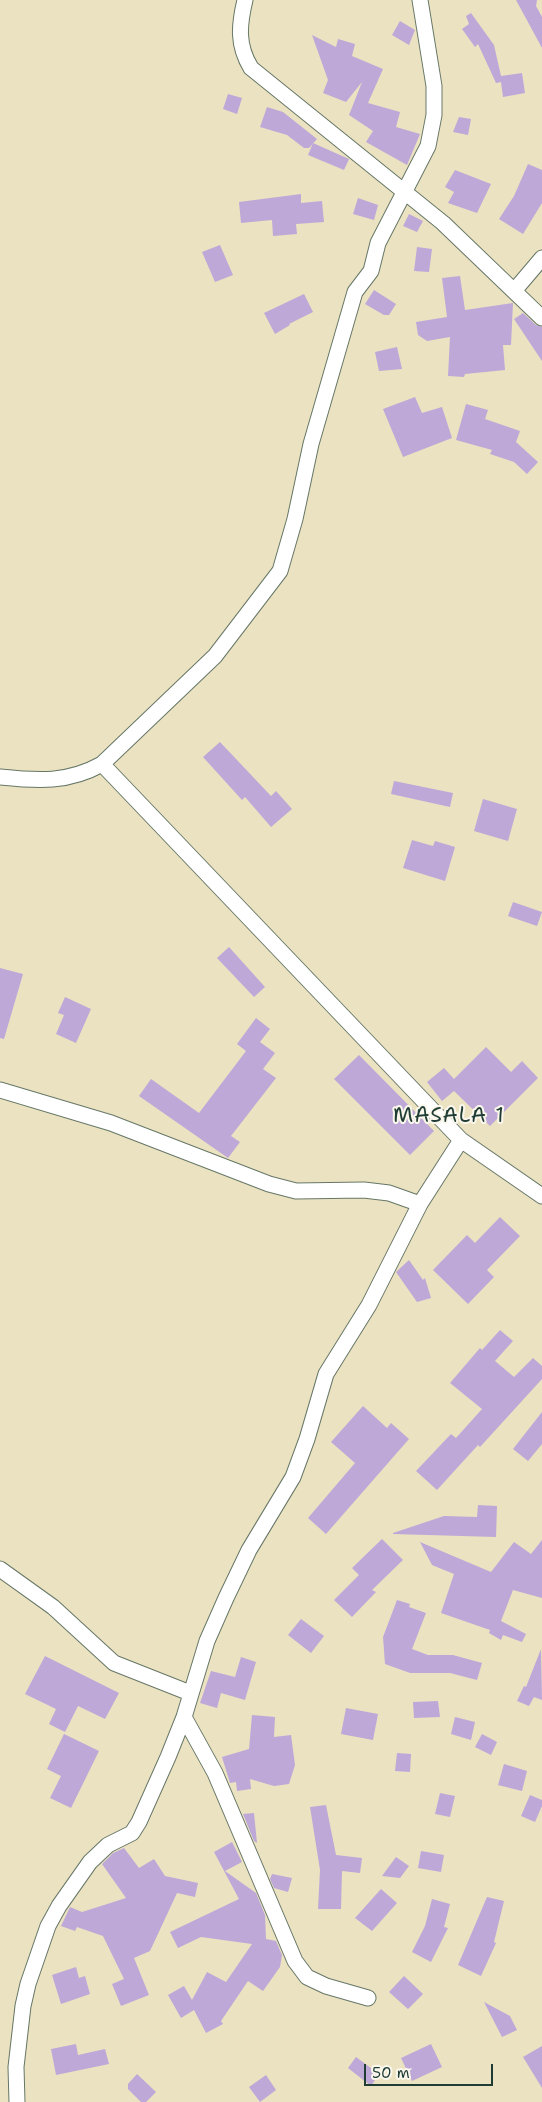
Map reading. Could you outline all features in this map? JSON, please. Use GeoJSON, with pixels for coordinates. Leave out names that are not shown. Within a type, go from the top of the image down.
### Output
{"type":"FeatureCollection","features":[{"type":"Feature","properties":{"kind":"street"},"geometry":{"type":"LineString","coordinates":[[245,0],[239,29],[246,59],[251,68],[443,223],[542,318]]}},
{"type":"Feature","properties":{"kind":"street"},"geometry":{"type":"LineString","coordinates":[[0,777],[58,780],[84,774],[102,764],[215,656],[280,571],[295,519],[313,436],[355,292],[372,271],[378,243],[428,146],[434,115],[434,86],[420,0]]}},
{"type":"Feature","properties":{"kind":"street"},"geometry":{"type":"LineString","coordinates":[[514,290],[542,258]]}},
{"type":"Feature","properties":{"kind":"street"},"geometry":{"type":"LineString","coordinates":[[102,764],[461,1140],[542,1196]]}},
{"type":"Feature","properties":{"kind":"street"},"geometry":{"type":"LineString","coordinates":[[0,1090],[111,1123],[205,1161],[287,1189],[296,1191],[364,1190],[389,1193],[420,1204]]}},
{"type":"Feature","properties":{"kind":"street"},"geometry":{"type":"LineString","coordinates":[[18,2102],[16,2067],[23,2006],[28,1984],[48,1926],[59,1906],[90,1862],[108,1845],[124,1839],[135,1827],[150,1799],[184,1717],[207,1641],[226,1598],[249,1550],[293,1477],[307,1439],[326,1374],[369,1306],[420,1204],[461,1140]]}},
{"type":"Feature","properties":{"kind":"street"},"geometry":{"type":"LineString","coordinates":[[0,1569],[53,1607],[114,1663],[190,1693]]}},
{"type":"Feature","properties":{"kind":"street"},"geometry":{"type":"LineString","coordinates":[[184,1717],[215,1773],[295,1961],[307,1977],[326,1986],[368,1998]]}},
{"type":"Feature","properties":{"kind":"building"},"geometry":{"type":"Polygon","coordinates":[[[516,0],[537,0],[536,6],[542,17],[542,48],[516,0]]]}},
{"type":"Feature","properties":{"kind":"building"},"geometry":{"type":"Polygon","coordinates":[[[471,13],[494,45],[501,76],[522,73],[525,93],[503,97],[501,82],[496,83],[478,44],[475,47],[462,29],[469,24],[466,16],[471,13]]]}},
{"type":"Feature","properties":{"kind":"building"},"geometry":{"type":"Polygon","coordinates":[[[400,21],[415,30],[409,45],[392,35],[400,21]]]}},
{"type":"Feature","properties":{"kind":"building"},"geometry":{"type":"Polygon","coordinates":[[[312,35],[336,47],[338,39],[355,44],[352,56],[383,69],[368,103],[400,112],[396,127],[420,134],[407,165],[366,142],[373,131],[349,115],[362,82],[346,102],[323,93],[328,80],[312,35]]]}},
{"type":"Feature","properties":{"kind":"building"},"geometry":{"type":"Polygon","coordinates":[[[228,94],[242,98],[237,114],[223,109],[228,94]]]}},
{"type":"Feature","properties":{"kind":"building"},"geometry":{"type":"Polygon","coordinates":[[[267,107],[283,112],[317,139],[309,148],[304,148],[287,135],[260,127],[267,107]]]}},
{"type":"Feature","properties":{"kind":"building"},"geometry":{"type":"Polygon","coordinates":[[[459,117],[471,119],[468,135],[453,132],[459,117]]]}},
{"type":"Feature","properties":{"kind":"building"},"geometry":{"type":"Polygon","coordinates":[[[313,143],[349,159],[344,170],[308,155],[313,143]]]}},
{"type":"Feature","properties":{"kind":"building"},"geometry":{"type":"Polygon","coordinates":[[[528,164],[542,170],[542,203],[523,234],[499,219],[514,196],[528,164]]]}},
{"type":"Feature","properties":{"kind":"building"},"geometry":{"type":"Polygon","coordinates":[[[455,170],[491,184],[477,213],[448,203],[454,192],[445,187],[455,170]]]}},
{"type":"Feature","properties":{"kind":"building"},"geometry":{"type":"Polygon","coordinates":[[[301,194],[301,203],[322,201],[324,222],[296,224],[297,234],[273,236],[272,220],[241,223],[239,202],[301,194]]]}},
{"type":"Feature","properties":{"kind":"building"},"geometry":{"type":"Polygon","coordinates":[[[358,198],[378,205],[374,220],[353,214],[358,198]]]}},
{"type":"Feature","properties":{"kind":"building"},"geometry":{"type":"Polygon","coordinates":[[[409,214],[423,221],[417,232],[403,226],[409,214]]]}},
{"type":"Feature","properties":{"kind":"building"},"geometry":{"type":"Polygon","coordinates":[[[220,245],[233,275],[215,282],[202,252],[220,245]]]}},
{"type":"Feature","properties":{"kind":"building"},"geometry":{"type":"Polygon","coordinates":[[[417,247],[432,249],[429,272],[414,271],[417,247]]]}},
{"type":"Feature","properties":{"kind":"building"},"geometry":{"type":"Polygon","coordinates":[[[460,276],[465,310],[513,303],[511,345],[503,345],[505,370],[465,374],[464,377],[448,376],[450,337],[427,341],[418,335],[416,322],[447,317],[442,278],[460,276]]]}},
{"type":"Feature","properties":{"kind":"building"},"geometry":{"type":"Polygon","coordinates":[[[374,290],[396,304],[389,315],[384,315],[365,304],[374,290]]]}},
{"type":"Feature","properties":{"kind":"building"},"geometry":{"type":"Polygon","coordinates":[[[304,294],[313,312],[289,324],[275,334],[264,313],[304,294]]]}},
{"type":"Feature","properties":{"kind":"building"},"geometry":{"type":"Polygon","coordinates":[[[523,313],[536,325],[542,327],[542,361],[514,319],[523,313]]]}},
{"type":"Feature","properties":{"kind":"building"},"geometry":{"type":"Polygon","coordinates":[[[397,347],[402,369],[379,371],[375,352],[397,347]]]}},
{"type":"Feature","properties":{"kind":"building"},"geometry":{"type":"Polygon","coordinates":[[[415,397],[422,413],[442,407],[452,438],[403,457],[383,409],[415,397]]]}},
{"type":"Feature","properties":{"kind":"building"},"geometry":{"type":"Polygon","coordinates":[[[466,404],[488,410],[485,419],[520,431],[516,442],[538,462],[527,474],[514,462],[490,454],[492,450],[456,440],[466,404]]]}},
{"type":"Feature","properties":{"kind":"building"},"geometry":{"type":"Polygon","coordinates":[[[220,742],[271,796],[276,791],[292,809],[271,827],[245,797],[242,800],[203,757],[220,742]]]}},
{"type":"Feature","properties":{"kind":"building"},"geometry":{"type":"Polygon","coordinates":[[[394,781],[453,793],[450,807],[391,794],[394,781]]]}},
{"type":"Feature","properties":{"kind":"building"},"geometry":{"type":"Polygon","coordinates":[[[483,799],[517,809],[508,841],[474,831],[483,799]]]}},
{"type":"Feature","properties":{"kind":"building"},"geometry":{"type":"Polygon","coordinates":[[[412,840],[433,846],[435,841],[455,847],[445,881],[403,868],[412,840]]]}},
{"type":"Feature","properties":{"kind":"building"},"geometry":{"type":"Polygon","coordinates":[[[513,902],[542,912],[537,926],[508,916],[513,902]]]}},
{"type":"Feature","properties":{"kind":"building"},"geometry":{"type":"Polygon","coordinates":[[[229,947],[265,987],[254,997],[217,958],[229,947]]]}},
{"type":"Feature","properties":{"kind":"building"},"geometry":{"type":"Polygon","coordinates":[[[0,968],[23,974],[4,1039],[0,1038],[0,968]]]}},
{"type":"Feature","properties":{"kind":"building"},"geometry":{"type":"Polygon","coordinates":[[[65,997],[91,1009],[76,1043],[56,1034],[64,1015],[58,1013],[65,997]]]}},
{"type":"Feature","properties":{"kind":"building"},"geometry":{"type":"Polygon","coordinates":[[[256,1018],[270,1029],[260,1042],[275,1053],[263,1069],[276,1078],[231,1136],[240,1142],[228,1158],[139,1096],[151,1079],[199,1113],[246,1051],[237,1044],[256,1018]]]}},
{"type":"Feature","properties":{"kind":"building"},"geometry":{"type":"Polygon","coordinates":[[[486,1047],[511,1072],[522,1061],[538,1078],[490,1126],[454,1091],[442,1101],[427,1082],[444,1068],[454,1079],[486,1047]]]}},
{"type":"Feature","properties":{"kind":"building"},"geometry":{"type":"Polygon","coordinates":[[[359,1055],[434,1131],[410,1155],[334,1079],[359,1055]]]}},
{"type":"Feature","properties":{"kind":"building"},"geometry":{"type":"Polygon","coordinates":[[[500,1217],[520,1236],[487,1270],[494,1277],[468,1304],[433,1270],[467,1235],[475,1243],[500,1217]]]}},
{"type":"Feature","properties":{"kind":"building"},"geometry":{"type":"Polygon","coordinates":[[[409,1260],[423,1280],[425,1278],[431,1298],[417,1302],[396,1272],[409,1260]]]}},
{"type":"Feature","properties":{"kind":"building"},"geometry":{"type":"Polygon","coordinates":[[[500,1330],[513,1341],[495,1361],[514,1377],[533,1358],[542,1366],[542,1379],[480,1447],[478,1445],[437,1490],[416,1471],[451,1434],[456,1438],[482,1409],[450,1383],[480,1348],[482,1350],[500,1330]]]}},
{"type":"Feature","properties":{"kind":"building"},"geometry":{"type":"Polygon","coordinates":[[[363,1406],[387,1428],[391,1423],[409,1439],[326,1534],[308,1518],[355,1463],[331,1442],[363,1406]]]}},
{"type":"Feature","properties":{"kind":"building"},"geometry":{"type":"Polygon","coordinates":[[[542,1412],[542,1444],[528,1461],[513,1449],[542,1412]]]}},
{"type":"Feature","properties":{"kind":"building"},"geometry":{"type":"Polygon","coordinates":[[[478,1505],[497,1506],[496,1537],[393,1534],[444,1516],[477,1517],[478,1505]]]}},
{"type":"Feature","properties":{"kind":"building"},"geometry":{"type":"Polygon","coordinates":[[[382,1539],[403,1560],[372,1590],[376,1592],[352,1617],[334,1600],[359,1575],[352,1568],[382,1539]]]}},
{"type":"Feature","properties":{"kind":"building"},"geometry":{"type":"Polygon","coordinates":[[[542,1540],[542,1598],[513,1590],[501,1621],[526,1634],[522,1642],[503,1635],[501,1640],[489,1633],[490,1630],[441,1613],[454,1574],[432,1565],[420,1542],[491,1572],[514,1542],[531,1554],[542,1540]]]}},
{"type":"Feature","properties":{"kind":"building"},"geometry":{"type":"Polygon","coordinates":[[[397,1600],[410,1604],[409,1607],[426,1613],[412,1649],[428,1655],[453,1655],[482,1663],[477,1680],[450,1673],[410,1673],[385,1664],[383,1637],[397,1600]]]}},
{"type":"Feature","properties":{"kind":"building"},"geometry":{"type":"Polygon","coordinates":[[[301,1619],[324,1636],[311,1653],[288,1635],[301,1619]]]}},
{"type":"Feature","properties":{"kind":"building"},"geometry":{"type":"Polygon","coordinates":[[[541,1649],[542,1700],[534,1697],[529,1706],[517,1701],[524,1686],[526,1687],[541,1649]]]}},
{"type":"Feature","properties":{"kind":"building"},"geometry":{"type":"Polygon","coordinates":[[[45,1656],[119,1693],[105,1719],[78,1706],[65,1732],[49,1724],[56,1709],[25,1694],[45,1656]]]}},
{"type":"Feature","properties":{"kind":"building"},"geometry":{"type":"Polygon","coordinates":[[[241,1657],[256,1662],[245,1700],[221,1693],[217,1708],[200,1703],[211,1671],[235,1677],[241,1657]]]}},
{"type":"Feature","properties":{"kind":"building"},"geometry":{"type":"Polygon","coordinates":[[[438,1701],[440,1717],[414,1718],[413,1702],[438,1701]]]}},
{"type":"Feature","properties":{"kind":"building"},"geometry":{"type":"Polygon","coordinates":[[[346,1708],[378,1714],[373,1740],[341,1734],[346,1708]]]}},
{"type":"Feature","properties":{"kind":"building"},"geometry":{"type":"Polygon","coordinates":[[[252,1715],[275,1717],[274,1737],[291,1735],[295,1765],[289,1784],[274,1786],[250,1779],[251,1789],[237,1791],[236,1782],[230,1783],[222,1757],[249,1749],[252,1715]]]}},
{"type":"Feature","properties":{"kind":"building"},"geometry":{"type":"Polygon","coordinates":[[[455,1717],[475,1722],[471,1740],[451,1734],[455,1717]]]}},
{"type":"Feature","properties":{"kind":"building"},"geometry":{"type":"Polygon","coordinates":[[[64,1734],[99,1751],[71,1808],[50,1798],[61,1776],[47,1769],[64,1734]]]}},
{"type":"Feature","properties":{"kind":"building"},"geometry":{"type":"Polygon","coordinates":[[[482,1734],[497,1742],[491,1755],[475,1747],[482,1734]]]}},
{"type":"Feature","properties":{"kind":"building"},"geometry":{"type":"Polygon","coordinates":[[[397,1753],[411,1754],[410,1772],[395,1771],[397,1753]]]}},
{"type":"Feature","properties":{"kind":"building"},"geometry":{"type":"Polygon","coordinates":[[[504,1764],[527,1771],[522,1791],[498,1785],[504,1764]]]}},
{"type":"Feature","properties":{"kind":"building"},"geometry":{"type":"Polygon","coordinates":[[[440,1793],[455,1796],[450,1817],[435,1814],[440,1793]]]}},
{"type":"Feature","properties":{"kind":"building"},"geometry":{"type":"Polygon","coordinates":[[[530,1795],[542,1800],[542,1806],[535,1822],[521,1816],[530,1795]]]}},
{"type":"Feature","properties":{"kind":"building"},"geometry":{"type":"Polygon","coordinates":[[[326,1805],[336,1855],[362,1858],[360,1873],[342,1871],[341,1909],[318,1909],[320,1870],[310,1807],[326,1805]]]}},
{"type":"Feature","properties":{"kind":"building"},"geometry":{"type":"Polygon","coordinates":[[[254,1813],[257,1843],[254,1841],[243,1814],[254,1813]]]}},
{"type":"Feature","properties":{"kind":"building"},"geometry":{"type":"Polygon","coordinates":[[[232,1842],[242,1862],[225,1871],[256,1893],[265,1915],[266,1939],[276,1941],[282,1955],[280,1967],[263,1991],[248,1981],[221,2021],[223,2024],[206,2033],[194,2010],[181,2018],[168,1995],[184,1986],[192,2000],[207,1972],[226,1982],[252,1944],[201,1937],[178,1948],[170,1932],[239,1899],[214,1852],[232,1842]]]}},
{"type":"Feature","properties":{"kind":"building"},"geometry":{"type":"Polygon","coordinates":[[[124,1848],[139,1868],[154,1859],[165,1876],[198,1883],[195,1897],[177,1893],[150,1951],[134,1958],[149,1995],[121,2006],[112,1984],[124,1979],[103,1936],[77,1927],[75,1931],[61,1926],[70,1907],[82,1912],[126,1898],[102,1864],[113,1853],[124,1848]]]}},
{"type":"Feature","properties":{"kind":"building"},"geometry":{"type":"Polygon","coordinates":[[[421,1851],[444,1855],[441,1872],[418,1868],[421,1851]]]}},
{"type":"Feature","properties":{"kind":"building"},"geometry":{"type":"Polygon","coordinates":[[[396,1857],[409,1866],[400,1878],[382,1876],[396,1857]]]}},
{"type":"Feature","properties":{"kind":"building"},"geometry":{"type":"Polygon","coordinates":[[[272,1874],[292,1878],[288,1892],[274,1888],[270,1879],[272,1874]]]}},
{"type":"Feature","properties":{"kind":"building"},"geometry":{"type":"Polygon","coordinates":[[[381,1889],[397,1903],[372,1931],[355,1918],[381,1889]]]}},
{"type":"Feature","properties":{"kind":"building"},"geometry":{"type":"Polygon","coordinates":[[[487,1897],[504,1901],[494,1942],[496,1943],[481,1976],[458,1965],[487,1897]]]}},
{"type":"Feature","properties":{"kind":"building"},"geometry":{"type":"Polygon","coordinates":[[[432,1899],[450,1904],[444,1927],[448,1928],[431,1962],[412,1952],[425,1926],[432,1899]]]}},
{"type":"Feature","properties":{"kind":"building"},"geometry":{"type":"Polygon","coordinates":[[[76,1967],[79,1978],[85,1976],[90,1994],[61,2004],[52,1975],[76,1967]]]}},
{"type":"Feature","properties":{"kind":"building"},"geometry":{"type":"Polygon","coordinates":[[[404,1976],[423,1994],[408,2009],[389,1992],[404,1976]]]}},
{"type":"Feature","properties":{"kind":"building"},"geometry":{"type":"Polygon","coordinates":[[[484,2002],[510,2016],[517,2030],[502,2037],[484,2002]]]}},
{"type":"Feature","properties":{"kind":"building"},"geometry":{"type":"Polygon","coordinates":[[[76,2044],[78,2055],[105,2049],[109,2064],[56,2075],[51,2049],[76,2044]]]}},
{"type":"Feature","properties":{"kind":"building"},"geometry":{"type":"Polygon","coordinates":[[[431,2044],[442,2067],[412,2081],[401,2058],[431,2044]]]}},
{"type":"Feature","properties":{"kind":"building"},"geometry":{"type":"Polygon","coordinates":[[[542,2046],[542,2088],[523,2057],[542,2046]]]}},
{"type":"Feature","properties":{"kind":"building"},"geometry":{"type":"Polygon","coordinates":[[[356,2057],[379,2074],[371,2086],[348,2068],[356,2057]]]}},
{"type":"Feature","properties":{"kind":"building"},"geometry":{"type":"Polygon","coordinates":[[[137,2074],[156,2092],[146,2102],[141,2102],[128,2089],[128,2084],[137,2074]]]}},
{"type":"Feature","properties":{"kind":"building"},"geometry":{"type":"Polygon","coordinates":[[[266,2075],[276,2090],[260,2102],[249,2087],[266,2075]]]}},
{"type":"Feature","properties":{"kind":"district","name":"MASALA 1"},"geometry":{"type":"Point","coordinates":[449,1117]}}]}
